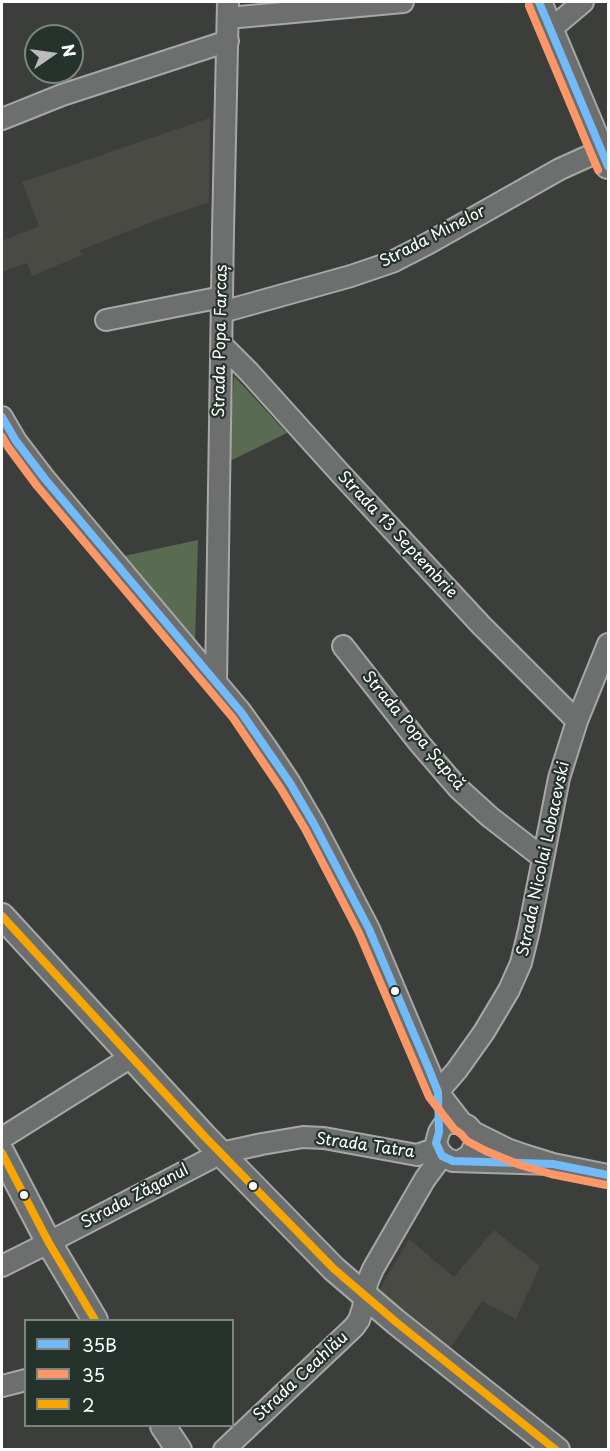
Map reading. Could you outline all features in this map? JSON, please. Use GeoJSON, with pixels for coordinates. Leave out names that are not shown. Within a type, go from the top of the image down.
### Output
{"type":"FeatureCollection","features":[{"type":"Feature","properties":{"kind":"main road"},"geometry":{"type":"LineString","coordinates":[[539,2],[605,158]]}},
{"type":"Feature","properties":{"kind":"main road"},"geometry":{"type":"LineString","coordinates":[[2,916],[221,1153],[334,1269],[405,1330],[554,1448]]}},
{"type":"Feature","properties":{"kind":"main road"},"geometry":{"type":"LineString","coordinates":[[2,1153],[49,1242],[94,1319]]}},
{"type":"Feature","properties":{"kind":"main road"},"geometry":{"type":"LineString","coordinates":[[164,1427],[179,1449]]}},
{"type":"Feature","properties":{"kind":"street"},"geometry":{"type":"LineString","coordinates":[[228,10],[403,2]]}},
{"type":"Feature","properties":{"kind":"street"},"geometry":{"type":"LineString","coordinates":[[551,30],[583,2]]}},
{"type":"Feature","properties":{"kind":"street","name":"Strada Popa Farcaș"},"geometry":{"type":"LineString","coordinates":[[216,681],[228,10]]}},
{"type":"Feature","properties":{"kind":"street"},"geometry":{"type":"LineString","coordinates":[[2,119],[62,95],[228,40]]}},
{"type":"Feature","properties":{"kind":"street","name":"Strada Minelor"},"geometry":{"type":"LineString","coordinates":[[106,320],[222,305],[351,276],[392,262],[560,170],[605,158]]}},
{"type":"Feature","properties":{"kind":"street","name":"Strada 13 Septembrie"},"geometry":{"type":"LineString","coordinates":[[222,345],[481,625],[577,721]]}},
{"type":"Feature","properties":{"kind":"street"},"geometry":{"type":"LineString","coordinates":[[2,417],[16,441],[45,479],[216,681],[267,747],[314,824],[369,929],[438,1092],[445,1149]]}},
{"type":"Feature","properties":{"kind":"street","name":"Strada Nicolai Lobacevski"},"geometry":{"type":"LineString","coordinates":[[438,1092],[484,1032],[509,990],[521,963],[559,778],[577,721],[609,644]]}},
{"type":"Feature","properties":{"kind":"street","name":"Strada Popa Șapcă"},"geometry":{"type":"LineString","coordinates":[[343,646],[420,744],[458,788],[490,817],[543,858]]}},
{"type":"Feature","properties":{"kind":"street"},"geometry":{"type":"LineString","coordinates":[[2,1138],[131,1057]]}},
{"type":"Feature","properties":{"kind":"street"},"geometry":{"type":"LineString","coordinates":[[438,1092],[467,1127],[475,1144],[474,1150],[466,1158],[445,1149]]}},
{"type":"Feature","properties":{"kind":"street"},"geometry":{"type":"LineString","coordinates":[[364,1295],[373,1269],[445,1149],[443,1126],[455,1122],[507,1149],[553,1164]]}},
{"type":"Feature","properties":{"kind":"street","name":"Strada Tatra"},"geometry":{"type":"LineString","coordinates":[[221,1153],[303,1137],[324,1138],[417,1155],[445,1149]]}},
{"type":"Feature","properties":{"kind":"street"},"geometry":{"type":"LineString","coordinates":[[445,1149],[553,1164],[609,1175]]}},
{"type":"Feature","properties":{"kind":"street","name":"Strada Zăganul"},"geometry":{"type":"LineString","coordinates":[[2,1266],[221,1153]]}},
{"type":"Feature","properties":{"kind":"street","name":"Strada Ceahlău"},"geometry":{"type":"LineString","coordinates":[[224,1449],[354,1327],[363,1308],[364,1295]]}},
{"type":"Feature","properties":{"kind":"street"},"geometry":{"type":"LineString","coordinates":[[2,1386],[24,1380]]}},
{"type":"Feature","properties":{"kind":"shaded area"},"geometry":{"type":"Polygon","coordinates":[[[210,118],[209,202],[80,250],[82,255],[32,276],[27,263],[2,272],[2,241],[39,226],[22,182],[210,118]]]}},
{"type":"Feature","properties":{"kind":"shaded area"},"geometry":{"type":"Polygon","coordinates":[[[494,1230],[540,1266],[516,1319],[482,1301],[448,1351],[389,1306],[380,1289],[409,1239],[454,1277],[494,1230]]]}},
{"type":"Feature","properties":{"kind":"green space"},"geometry":{"type":"Polygon","coordinates":[[[234,376],[287,433],[228,462],[234,376]]]}},
{"type":"Feature","properties":{"kind":"green space"},"geometry":{"type":"Polygon","coordinates":[[[198,540],[195,643],[124,556],[198,540]]]}},
{"type":"Feature","properties":{"kind":"transit line","name":"35B"},"geometry":{"type":"LineString","coordinates":[[539,2],[608,166]]}},
{"type":"Feature","properties":{"kind":"transit line","name":"35"},"geometry":{"type":"LineString","coordinates":[[529,6],[598,170]]}},
{"type":"Feature","properties":{"kind":"transit line","name":"35B"},"geometry":{"type":"LineString","coordinates":[[2,417],[16,441],[45,479],[241,712],[290,783],[369,929],[428,1067],[438,1092],[439,1132],[436,1143],[442,1156],[453,1161],[553,1164],[608,1175]]}},
{"type":"Feature","properties":{"kind":"transit line","name":"35"},"geometry":{"type":"LineString","coordinates":[[2,437],[37,486],[233,718],[281,789],[305,829],[359,933],[429,1097],[454,1129],[467,1141],[520,1165],[606,1185]]}},
{"type":"Feature","properties":{"kind":"transit line","name":"2"},"geometry":{"type":"LineString","coordinates":[[2,916],[205,1137],[334,1269],[396,1322],[556,1450]]}},
{"type":"Feature","properties":{"kind":"transit line","name":"2"},"geometry":{"type":"LineString","coordinates":[[2,1153],[49,1243],[94,1319]]}}]}
